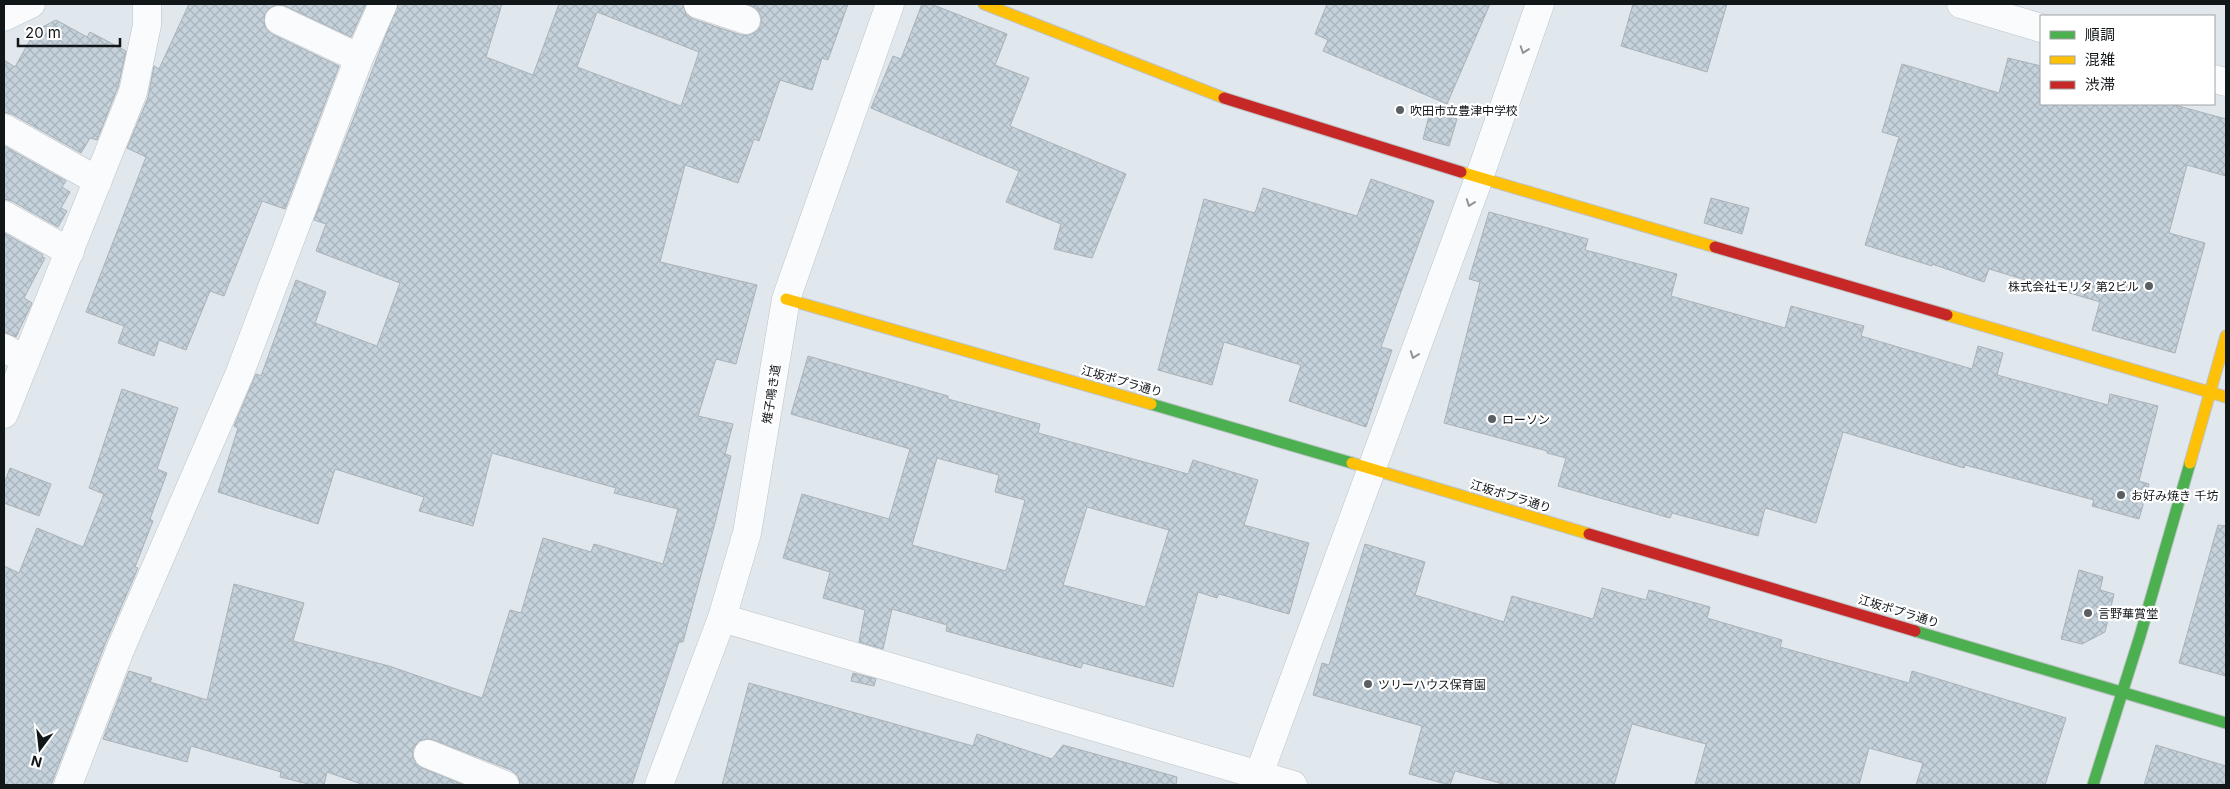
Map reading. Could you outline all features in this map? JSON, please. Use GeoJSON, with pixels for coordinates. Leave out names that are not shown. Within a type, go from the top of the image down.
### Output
{"type":"FeatureCollection","features":[{"type":"Feature","properties":{"kind":"street"},"geometry":{"type":"LineString","coordinates":[[4,17],[31,4]]}},
{"type":"Feature","properties":{"kind":"street"},"geometry":{"type":"LineString","coordinates":[[4,414],[15,354],[70,252],[133,92],[147,25],[147,4]]}},
{"type":"Feature","properties":{"kind":"street"},"geometry":{"type":"LineString","coordinates":[[68,785],[120,650],[239,375],[359,58],[384,4]]}},
{"type":"Feature","properties":{"kind":"street"},"geometry":{"type":"LineString","coordinates":[[698,4],[746,20]]}},
{"type":"Feature","properties":{"kind":"street","name":"雉子鳴き道"},"geometry":{"type":"LineString","coordinates":[[659,785],[722,618],[747,533],[786,299],[890,4]]}},
{"type":"Feature","properties":{"kind":"street"},"geometry":{"type":"LineString","coordinates":[[984,4],[1204,92],[1480,178],[2226,397]]}},
{"type":"Feature","properties":{"kind":"street"},"geometry":{"type":"LineString","coordinates":[[1257,780],[1480,178],[1540,4]]}},
{"type":"Feature","properties":{"kind":"street"},"geometry":{"type":"LineString","coordinates":[[1961,4],[2040,28]]}},
{"type":"Feature","properties":{"kind":"street"},"geometry":{"type":"LineString","coordinates":[[279,20],[359,58]]}},
{"type":"Feature","properties":{"kind":"street"},"geometry":{"type":"LineString","coordinates":[[4,128],[98,182]]}},
{"type":"Feature","properties":{"kind":"street"},"geometry":{"type":"LineString","coordinates":[[4,215],[70,252]]}},
{"type":"Feature","properties":{"kind":"street","name":"江坂ポプラ通り"},"geometry":{"type":"LineString","coordinates":[[786,299],[1372,469],[2226,723]]}},
{"type":"Feature","properties":{"kind":"street"},"geometry":{"type":"LineString","coordinates":[[2093,785],[2142,626],[2226,336]]}},
{"type":"Feature","properties":{"kind":"street"},"geometry":{"type":"LineString","coordinates":[[722,618],[1257,780],[1293,785]]}},
{"type":"Feature","properties":{"kind":"street"},"geometry":{"type":"LineString","coordinates":[[428,754],[505,785]]}},
{"type":"Feature","properties":{"kind":"building"},"geometry":{"type":"Polygon","coordinates":[[[189,4],[366,4],[351,37],[285,6],[277,5],[271,7],[265,13],[264,22],[266,29],[272,34],[339,66],[285,209],[262,201],[224,296],[210,291],[186,350],[159,340],[154,356],[118,343],[124,326],[86,312],[146,157],[127,148],[148,98],[154,66],[159,69],[189,4]]]}},
{"type":"Feature","properties":{"kind":"building"},"geometry":{"type":"Polygon","coordinates":[[[398,4],[502,4],[486,57],[533,75],[559,4],[683,4],[686,14],[693,19],[741,35],[749,35],[757,31],[761,25],[761,17],[757,9],[747,4],[848,4],[828,60],[822,58],[812,90],[780,80],[759,141],[754,139],[738,183],[685,165],[660,262],[757,285],[736,364],[716,359],[698,416],[733,424],[725,454],[731,456],[683,642],[679,642],[632,785],[520,785],[518,776],[511,770],[434,740],[426,739],[419,741],[413,749],[413,757],[416,764],[464,785],[364,785],[327,772],[324,785],[312,785],[280,777],[281,772],[191,746],[187,762],[103,739],[129,671],[152,678],[150,682],[207,700],[234,584],[304,603],[293,641],[389,666],[482,698],[510,610],[521,613],[543,538],[591,552],[594,544],[663,564],[678,509],[614,493],[616,488],[492,453],[473,526],[419,511],[424,497],[335,469],[318,524],[218,492],[238,428],[234,426],[256,374],[261,376],[296,280],[326,292],[315,323],[377,346],[400,283],[316,251],[326,224],[314,220],[398,4]],[[597,12],[577,67],[681,106],[699,52],[597,12]]]}},
{"type":"Feature","properties":{"kind":"building"},"geometry":{"type":"Polygon","coordinates":[[[922,4],[931,4],[1007,34],[995,65],[1029,78],[1010,126],[1126,174],[1092,258],[1054,249],[1061,224],[1006,202],[1019,171],[871,108],[893,56],[901,59],[922,4]]]}},
{"type":"Feature","properties":{"kind":"building"},"geometry":{"type":"Polygon","coordinates":[[[1327,4],[1490,4],[1447,104],[1323,51],[1328,40],[1315,34],[1327,4]]]}},
{"type":"Feature","properties":{"kind":"building"},"geometry":{"type":"Polygon","coordinates":[[[1633,4],[1727,4],[1707,72],[1621,46],[1633,4]]]}},
{"type":"Feature","properties":{"kind":"building"},"geometry":{"type":"Polygon","coordinates":[[[56,20],[87,37],[90,32],[126,51],[118,87],[97,140],[90,138],[81,153],[12,114],[4,112],[4,60],[15,67],[35,31],[56,20]]]}},
{"type":"Feature","properties":{"kind":"building"},"geometry":{"type":"Polygon","coordinates":[[[2008,58],[2040,66],[2040,105],[2175,105],[2226,119],[2226,176],[2187,165],[2169,233],[2205,243],[2175,353],[2092,330],[2100,302],[1989,269],[1984,282],[1932,264],[1932,266],[1865,245],[1899,137],[1882,132],[1902,64],[1999,93],[2008,58]]]}},
{"type":"Feature","properties":{"kind":"building"},"geometry":{"type":"Polygon","coordinates":[[[1430,112],[1457,119],[1449,146],[1423,139],[1430,112]]]}},
{"type":"Feature","properties":{"kind":"building"},"geometry":{"type":"Polygon","coordinates":[[[4,146],[66,181],[62,187],[70,192],[61,208],[67,211],[58,227],[12,201],[4,199],[4,146]]]}},
{"type":"Feature","properties":{"kind":"building"},"geometry":{"type":"Polygon","coordinates":[[[1371,179],[1434,201],[1381,347],[1392,350],[1366,427],[1289,401],[1301,365],[1224,342],[1212,385],[1158,370],[1204,199],[1255,213],[1263,188],[1357,216],[1371,179]]]}},
{"type":"Feature","properties":{"kind":"building"},"geometry":{"type":"Polygon","coordinates":[[[1711,198],[1749,208],[1742,234],[1704,223],[1711,198]]]}},
{"type":"Feature","properties":{"kind":"building"},"geometry":{"type":"Polygon","coordinates":[[[1489,212],[1588,239],[1585,250],[1677,274],[1671,296],[1785,328],[1791,306],[1864,326],[1861,336],[1972,369],[1978,346],[2003,353],[1997,375],[2108,405],[2110,394],[2158,406],[2139,481],[2149,484],[2139,519],[2092,506],[2094,500],[1965,465],[1964,468],[1843,432],[1816,523],[1765,508],[1758,536],[1672,513],[1670,518],[1558,486],[1566,458],[1444,423],[1480,282],[1469,279],[1489,212]]]}},
{"type":"Feature","properties":{"kind":"building"},"geometry":{"type":"Polygon","coordinates":[[[4,233],[43,255],[42,257],[45,258],[24,298],[32,303],[16,337],[4,332],[4,233]]]}},
{"type":"Feature","properties":{"kind":"building"},"geometry":{"type":"Polygon","coordinates":[[[808,356],[948,396],[948,399],[1040,424],[1038,433],[1188,474],[1193,460],[1258,480],[1244,525],[1309,543],[1289,614],[1219,594],[1217,598],[1198,592],[1173,687],[1083,663],[1081,668],[946,631],[947,625],[892,609],[883,649],[859,642],[865,610],[823,598],[830,572],[783,558],[802,494],[889,519],[910,449],[791,414],[808,356]],[[937,458],[912,545],[1006,571],[1025,500],[995,492],[999,475],[937,458]],[[1087,507],[1063,585],[1145,607],[1169,530],[1087,507]]]}},
{"type":"Feature","properties":{"kind":"building"},"geometry":{"type":"Polygon","coordinates":[[[122,389],[178,408],[157,469],[167,473],[150,519],[153,521],[135,567],[138,568],[105,644],[51,785],[4,785],[4,566],[19,573],[37,528],[83,547],[104,494],[89,488],[122,389]]]}},
{"type":"Feature","properties":{"kind":"building"},"geometry":{"type":"Polygon","coordinates":[[[10,468],[51,484],[39,516],[4,503],[4,484],[10,468]]]}},
{"type":"Feature","properties":{"kind":"building"},"geometry":{"type":"Polygon","coordinates":[[[2218,525],[2226,526],[2226,676],[2179,663],[2218,525]]]}},
{"type":"Feature","properties":{"kind":"building"},"geometry":{"type":"Polygon","coordinates":[[[1365,544],[1425,562],[1415,595],[1504,622],[1512,596],[1593,619],[1602,588],[1646,600],[1649,590],[1710,607],[1707,618],[1782,640],[1780,647],[1909,683],[1912,671],[2066,718],[2045,785],[1916,785],[1923,763],[1869,748],[1859,785],[1695,785],[1706,744],[1632,724],[1614,785],[1507,785],[1455,771],[1450,785],[1409,774],[1422,726],[1313,695],[1322,663],[1329,665],[1365,544]]]}},
{"type":"Feature","properties":{"kind":"building","name":"言野華賞堂"},"geometry":{"type":"Polygon","coordinates":[[[2079,570],[2103,577],[2100,590],[2114,594],[2105,632],[2082,644],[2061,639],[2079,570]]]}},
{"type":"Feature","properties":{"kind":"building"},"geometry":{"type":"Polygon","coordinates":[[[853,673],[876,679],[874,686],[851,681],[853,673]]]}},
{"type":"Feature","properties":{"kind":"building"},"geometry":{"type":"Polygon","coordinates":[[[749,683],[973,746],[977,734],[1052,759],[1063,745],[1177,777],[1176,785],[722,785],[749,683]]]}},
{"type":"Feature","properties":{"kind":"building"},"geometry":{"type":"Polygon","coordinates":[[[2156,745],[2226,766],[2226,785],[2144,785],[2156,745]]]}},
{"type":"Feature","properties":{"kind":"traffic: fast"},"geometry":{"type":"LineString","coordinates":[[1151,404],[1352,463]]}},
{"type":"Feature","properties":{"kind":"traffic: fast"},"geometry":{"type":"LineString","coordinates":[[2093,785],[2140,636],[2190,463]]}},
{"type":"Feature","properties":{"kind":"traffic: fast"},"geometry":{"type":"LineString","coordinates":[[1915,631],[2226,723]]}},
{"type":"Feature","properties":{"kind":"traffic: slow"},"geometry":{"type":"LineString","coordinates":[[984,4],[1224,98]]}},
{"type":"Feature","properties":{"kind":"traffic: slow"},"geometry":{"type":"LineString","coordinates":[[1461,172],[1715,247]]}},
{"type":"Feature","properties":{"kind":"traffic: slow"},"geometry":{"type":"LineString","coordinates":[[786,299],[1151,404]]}},
{"type":"Feature","properties":{"kind":"traffic: slow"},"geometry":{"type":"LineString","coordinates":[[1947,315],[2226,397]]}},
{"type":"Feature","properties":{"kind":"traffic: slow"},"geometry":{"type":"LineString","coordinates":[[2190,463],[2226,336]]}},
{"type":"Feature","properties":{"kind":"traffic: slow"},"geometry":{"type":"LineString","coordinates":[[1352,463],[1589,534]]}},
{"type":"Feature","properties":{"kind":"traffic: jam"},"geometry":{"type":"LineString","coordinates":[[1224,98],[1461,172]]}},
{"type":"Feature","properties":{"kind":"traffic: jam"},"geometry":{"type":"LineString","coordinates":[[1715,247],[1947,315]]}},
{"type":"Feature","properties":{"kind":"traffic: jam"},"geometry":{"type":"LineString","coordinates":[[1589,534],[1915,631]]}},
{"type":"Feature","properties":{"kind":"place","name":"吹田市立豊津中学校"},"geometry":{"type":"Point","coordinates":[1400,110]}},
{"type":"Feature","properties":{"kind":"place","name":"株式会社モリタ 第2ビル"},"geometry":{"type":"Point","coordinates":[2149,286]}},
{"type":"Feature","properties":{"kind":"place","name":"ローソン"},"geometry":{"type":"Point","coordinates":[1492,419]}},
{"type":"Feature","properties":{"kind":"place","name":"お好み焼き 千坊"},"geometry":{"type":"Point","coordinates":[2121,495]}},
{"type":"Feature","properties":{"kind":"place","name":"言野華賞堂"},"geometry":{"type":"Point","coordinates":[2088,613]}},
{"type":"Feature","properties":{"kind":"place","name":"ツリーハウス保育園"},"geometry":{"type":"Point","coordinates":[1368,684]}}]}
